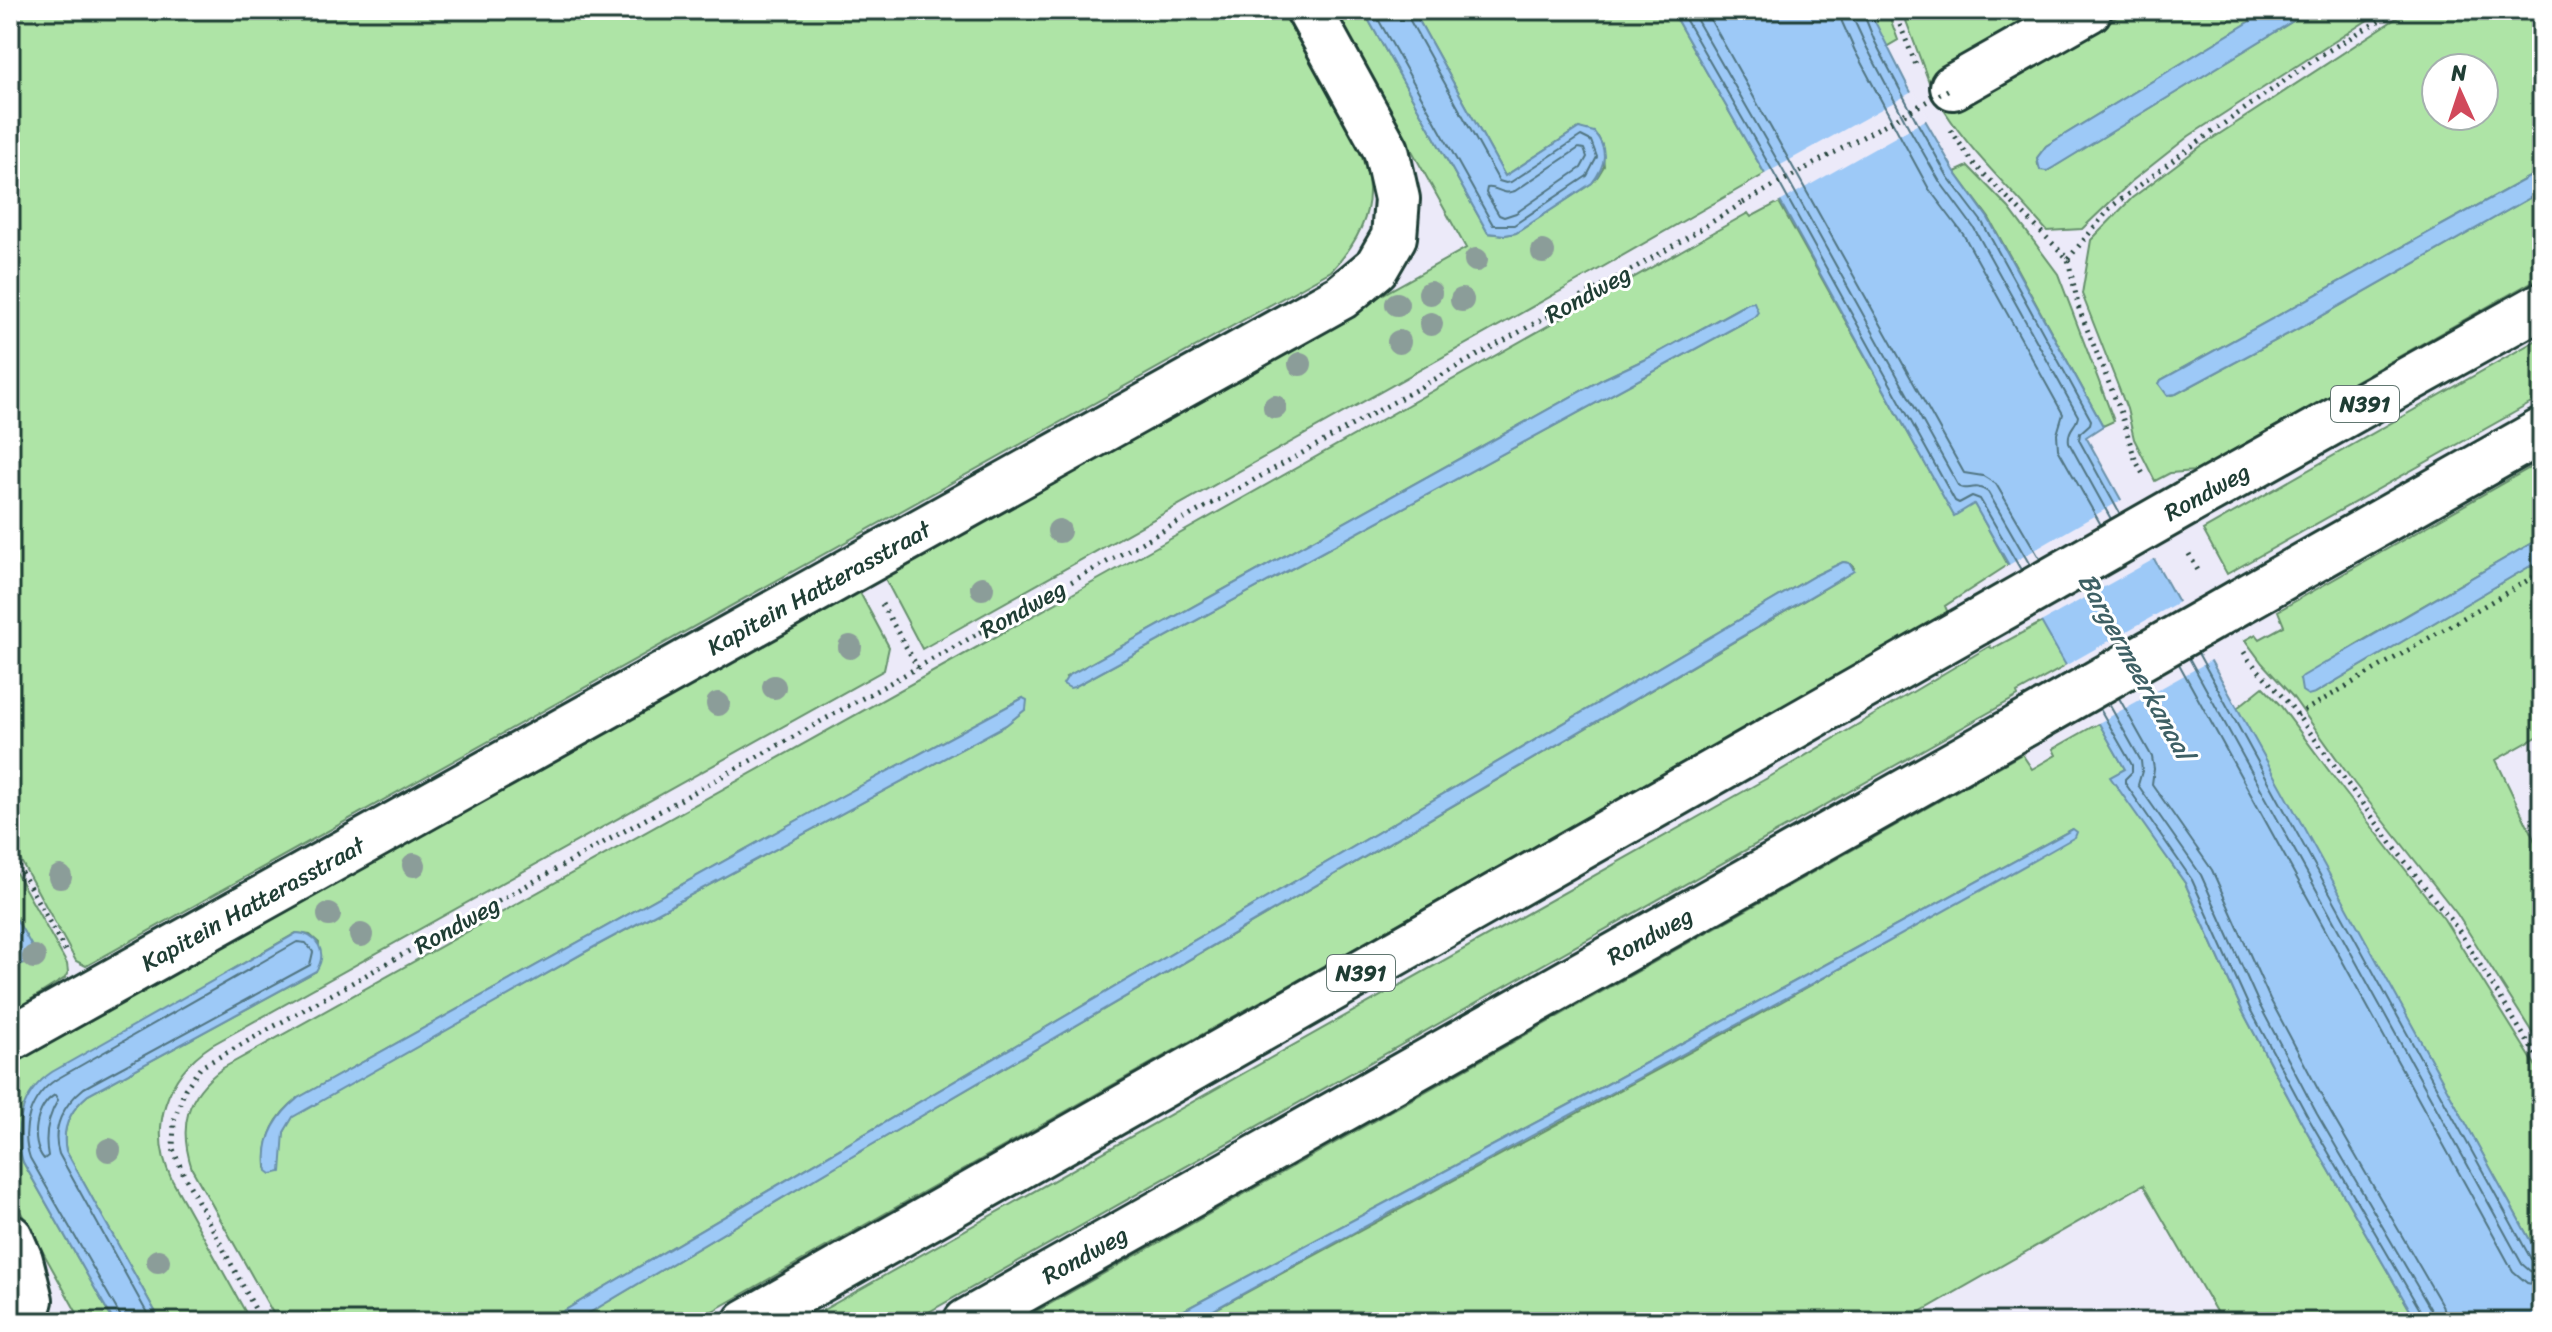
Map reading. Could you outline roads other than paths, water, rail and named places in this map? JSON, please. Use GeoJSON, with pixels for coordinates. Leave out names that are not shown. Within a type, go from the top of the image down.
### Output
{"type":"FeatureCollection","features":[{"type":"Feature","properties":{"kind":"main road","name":"Kapitein Hatterasstraat"},"geometry":{"type":"LineString","coordinates":[[10,1039],[1341,297],[1376,268],[1394,237],[1397,199],[1386,150],[1309,10]]}},
{"type":"Feature","properties":{"kind":"main road"},"geometry":{"type":"LineString","coordinates":[[1936,95],[2089,10]]}},
{"type":"Feature","properties":{"kind":"main road","name":"Rondweg"},"geometry":{"type":"LineString","coordinates":[[746,1322],[2187,503],[2542,305]]}},
{"type":"Feature","properties":{"kind":"main road","name":"Rondweg"},"geometry":{"type":"LineString","coordinates":[[966,1322],[2542,431]]}},
{"type":"Feature","properties":{"kind":"main road"},"geometry":{"type":"LineString","coordinates":[[10,1237],[20,1260],[30,1300],[23,1322]]}},
{"type":"Feature","properties":{"kind":"water"},"geometry":{"type":"Polygon","coordinates":[[[1363,10],[1413,10],[1505,176],[1579,128],[1594,132],[1604,151],[1603,164],[1592,183],[1516,233],[1488,233],[1363,10]]]}},
{"type":"Feature","properties":{"kind":"water","name":"Bargermeerkanaal"},"geometry":{"type":"Polygon","coordinates":[[[1671,10],[1869,10],[1925,120],[1955,172],[1988,218],[2103,426],[2086,437],[2542,1262],[2542,1322],[2417,1322],[2302,1123],[2243,1012],[2185,883],[2110,777],[2125,769],[1974,504],[1954,516],[1671,10]]]}},
{"type":"Feature","properties":{"kind":"water"},"geometry":{"type":"Polygon","coordinates":[[[2269,10],[2311,10],[2054,167],[2047,171],[2040,170],[2037,158],[2046,146],[2269,10]]]}},
{"type":"Feature","properties":{"kind":"water"},"geometry":{"type":"Polygon","coordinates":[[[2542,170],[2542,191],[2318,318],[2176,394],[2167,395],[2159,384],[2161,380],[2542,170]]]}},
{"type":"Feature","properties":{"kind":"water"},"geometry":{"type":"Polygon","coordinates":[[[1754,302],[1758,312],[1754,317],[1074,687],[1063,684],[1068,676],[1603,379],[1754,302]]]}},
{"type":"Feature","properties":{"kind":"water"},"geometry":{"type":"Polygon","coordinates":[[[2542,537],[2542,559],[2315,693],[2308,695],[2302,691],[2300,679],[2303,676],[2542,537]]]}},
{"type":"Feature","properties":{"kind":"water"},"geometry":{"type":"Polygon","coordinates":[[[1843,562],[1849,563],[1854,571],[574,1322],[545,1322],[1814,576],[1843,562]]]}},
{"type":"Feature","properties":{"kind":"water"},"geometry":{"type":"Polygon","coordinates":[[[1023,698],[1027,700],[1026,709],[1006,725],[594,947],[293,1117],[284,1132],[281,1172],[271,1174],[267,1171],[268,1139],[277,1121],[298,1098],[1023,698]]]}},
{"type":"Feature","properties":{"kind":"water"},"geometry":{"type":"Polygon","coordinates":[[[2073,829],[2077,832],[2075,837],[1965,899],[1192,1322],[1162,1322],[1580,1099],[2073,829]]]}},
{"type":"Feature","properties":{"kind":"water"},"geometry":{"type":"Polygon","coordinates":[[[10,908],[38,957],[10,969],[10,908]]]}},
{"type":"Feature","properties":{"kind":"water"},"geometry":{"type":"Polygon","coordinates":[[[297,933],[311,937],[319,946],[321,958],[316,971],[88,1095],[68,1120],[66,1151],[161,1322],[114,1322],[23,1162],[19,1124],[27,1100],[52,1072],[297,933]]]}}]}
